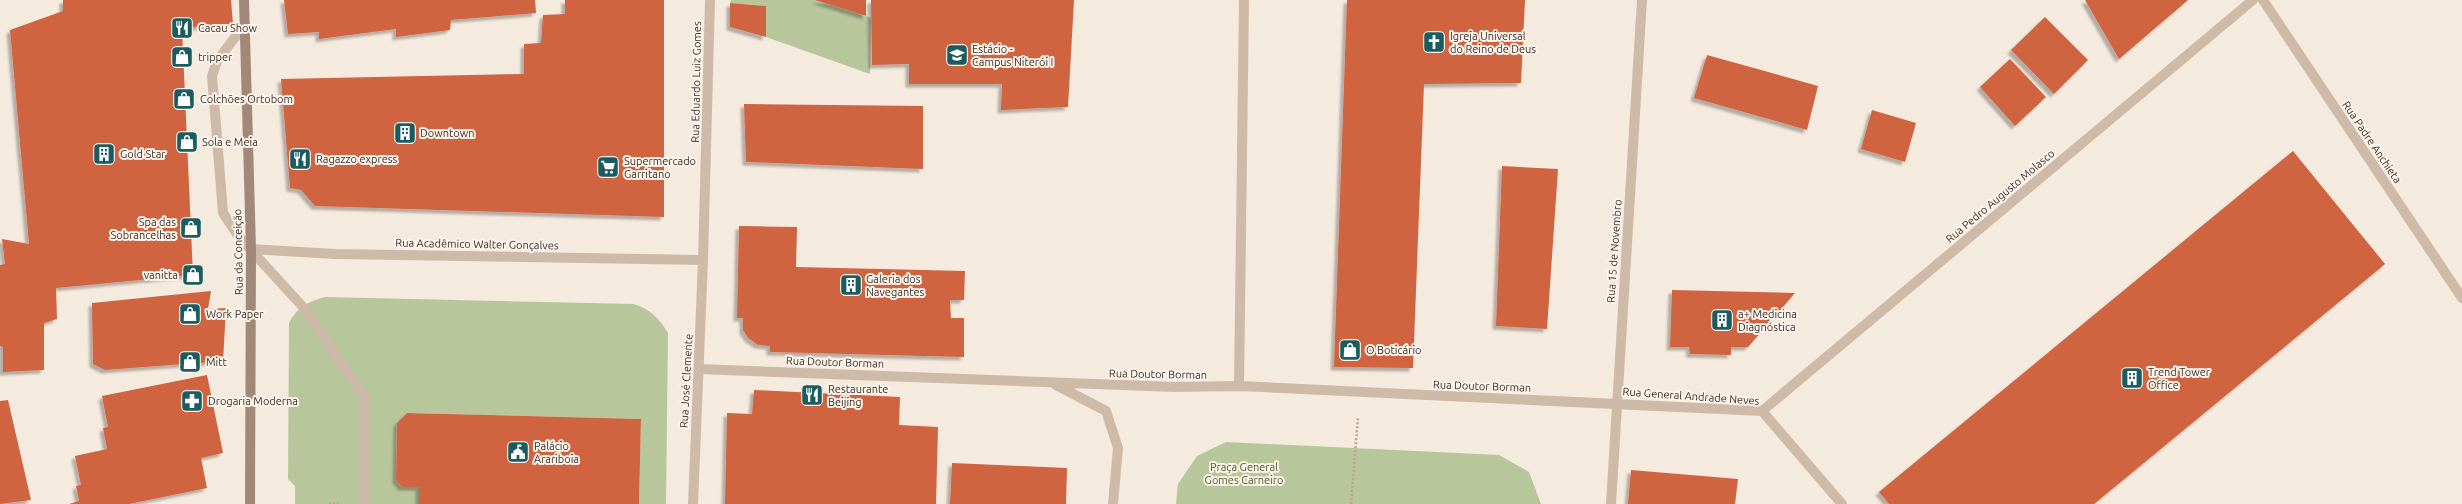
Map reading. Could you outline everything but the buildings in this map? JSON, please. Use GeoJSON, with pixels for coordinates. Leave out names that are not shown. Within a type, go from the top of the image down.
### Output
{"type":"FeatureCollection","features":[{"type":"Feature","properties":{"kind":"main road","name":"Rua da Conceição"},"geometry":{"type":"LineString","coordinates":[[244,0],[251,249],[250,504]]}},
{"type":"Feature","properties":{"kind":"street","name":"Rua Eduardo Luiz Gomes"},"geometry":{"type":"LineString","coordinates":[[704,260],[710,0]]}},
{"type":"Feature","properties":{"kind":"street"},"geometry":{"type":"LineString","coordinates":[[1239,386],[1244,0]]}},
{"type":"Feature","properties":{"kind":"street","name":"Rua 15 de Novembro"},"geometry":{"type":"LineString","coordinates":[[1611,504],[1642,0]]}},
{"type":"Feature","properties":{"kind":"street","name":"Rua Pedro Augusto Molasco"},"geometry":{"type":"LineString","coordinates":[[1762,411],[2253,0]]}},
{"type":"Feature","properties":{"kind":"street","name":"Rua Padre Anchieta"},"geometry":{"type":"LineString","coordinates":[[2263,0],[2462,298]]}},
{"type":"Feature","properties":{"kind":"street"},"geometry":{"type":"LineString","coordinates":[[245,24],[217,61],[212,76],[223,213],[229,226],[303,307],[364,396],[364,504]]}},
{"type":"Feature","properties":{"kind":"street","name":"Rua Acadêmico Walter Gonçalves"},"geometry":{"type":"LineString","coordinates":[[251,249],[343,254],[704,260]]}},
{"type":"Feature","properties":{"kind":"street","name":"Rua José Clemente"},"geometry":{"type":"LineString","coordinates":[[693,504],[704,260]]}},
{"type":"Feature","properties":{"kind":"street","name":"Rua Doutor Borman"},"geometry":{"type":"LineString","coordinates":[[699,369],[1174,387],[1239,386],[1359,394],[1617,403]]}},
{"type":"Feature","properties":{"kind":"street"},"geometry":{"type":"LineString","coordinates":[[1053,383],[1106,411],[1118,448],[1113,504]]}},
{"type":"Feature","properties":{"kind":"street","name":"Rua General Andrade Neves"},"geometry":{"type":"LineString","coordinates":[[1617,403],[1762,411],[1842,504]]}},
{"type":"Feature","properties":{"kind":"path"},"geometry":{"type":"LineString","coordinates":[[1351,504],[1359,394]]}},
{"type":"Feature","properties":{"kind":"green space"},"geometry":{"type":"Polygon","coordinates":[[[731,0],[816,0],[871,18],[870,74],[766,37],[766,6],[730,3],[731,0]]]}},
{"type":"Feature","properties":{"kind":"green space"},"geometry":{"type":"Polygon","coordinates":[[[325,297],[634,304],[650,312],[658,319],[668,333],[666,504],[639,504],[641,419],[407,413],[397,423],[396,480],[402,487],[419,487],[419,504],[295,504],[295,486],[288,479],[289,323],[299,309],[325,297]]]}},
{"type":"Feature","properties":{"kind":"green space","name":"Praça General Gomes Carneiro"},"geometry":{"type":"Polygon","coordinates":[[[1226,442],[1499,455],[1529,472],[1541,504],[1176,504],[1178,484],[1197,456],[1226,442]]]}},
{"type":"Feature","properties":{"kind":"place","name":"Cacau Show"},"geometry":{"type":"Point","coordinates":[182,28]}},
{"type":"Feature","properties":{"kind":"place","name":"Igreja Universal do Reino de Deus"},"geometry":{"type":"Point","coordinates":[1434,42]}},
{"type":"Feature","properties":{"kind":"place","name":"Estácio - Campus Niterói I"},"geometry":{"type":"Point","coordinates":[957,55]}},
{"type":"Feature","properties":{"kind":"place","name":"tripper"},"geometry":{"type":"Point","coordinates":[182,57]}},
{"type":"Feature","properties":{"kind":"place","name":"Colchões Ortobom"},"geometry":{"type":"Point","coordinates":[184,99]}},
{"type":"Feature","properties":{"kind":"place","name":"Downtown"},"geometry":{"type":"Point","coordinates":[405,133]}},
{"type":"Feature","properties":{"kind":"place","name":"Sola e Meia"},"geometry":{"type":"Point","coordinates":[187,142]}},
{"type":"Feature","properties":{"kind":"place","name":"Gold Star"},"geometry":{"type":"Point","coordinates":[104,154]}},
{"type":"Feature","properties":{"kind":"place","name":"Ragazzo express"},"geometry":{"type":"Point","coordinates":[300,159]}},
{"type":"Feature","properties":{"kind":"place","name":"Supermercado Garritano"},"geometry":{"type":"Point","coordinates":[608,167]}},
{"type":"Feature","properties":{"kind":"place","name":"Spa das Sobrancelhas"},"geometry":{"type":"Point","coordinates":[191,228]}},
{"type":"Feature","properties":{"kind":"place","name":"vanitta"},"geometry":{"type":"Point","coordinates":[193,275]}},
{"type":"Feature","properties":{"kind":"place","name":"Galeria dos Navegantes"},"geometry":{"type":"Point","coordinates":[851,285]}},
{"type":"Feature","properties":{"kind":"place","name":"Work Paper"},"geometry":{"type":"Point","coordinates":[190,314]}},
{"type":"Feature","properties":{"kind":"place","name":"a+ Medicina Diagnóstica"},"geometry":{"type":"Point","coordinates":[1722,320]}},
{"type":"Feature","properties":{"kind":"place","name":"O Boticário"},"geometry":{"type":"Point","coordinates":[1350,350]}},
{"type":"Feature","properties":{"kind":"place","name":"Mitt"},"geometry":{"type":"Point","coordinates":[190,362]}},
{"type":"Feature","properties":{"kind":"place","name":"Trend Tower Office"},"geometry":{"type":"Point","coordinates":[2132,378]}},
{"type":"Feature","properties":{"kind":"place","name":"Restaurante Beijing"},"geometry":{"type":"Point","coordinates":[812,395]}},
{"type":"Feature","properties":{"kind":"place","name":"Drogaria Moderna"},"geometry":{"type":"Point","coordinates":[192,401]}},
{"type":"Feature","properties":{"kind":"place","name":"Palácio Arariboia"},"geometry":{"type":"Point","coordinates":[518,452]}}]}
